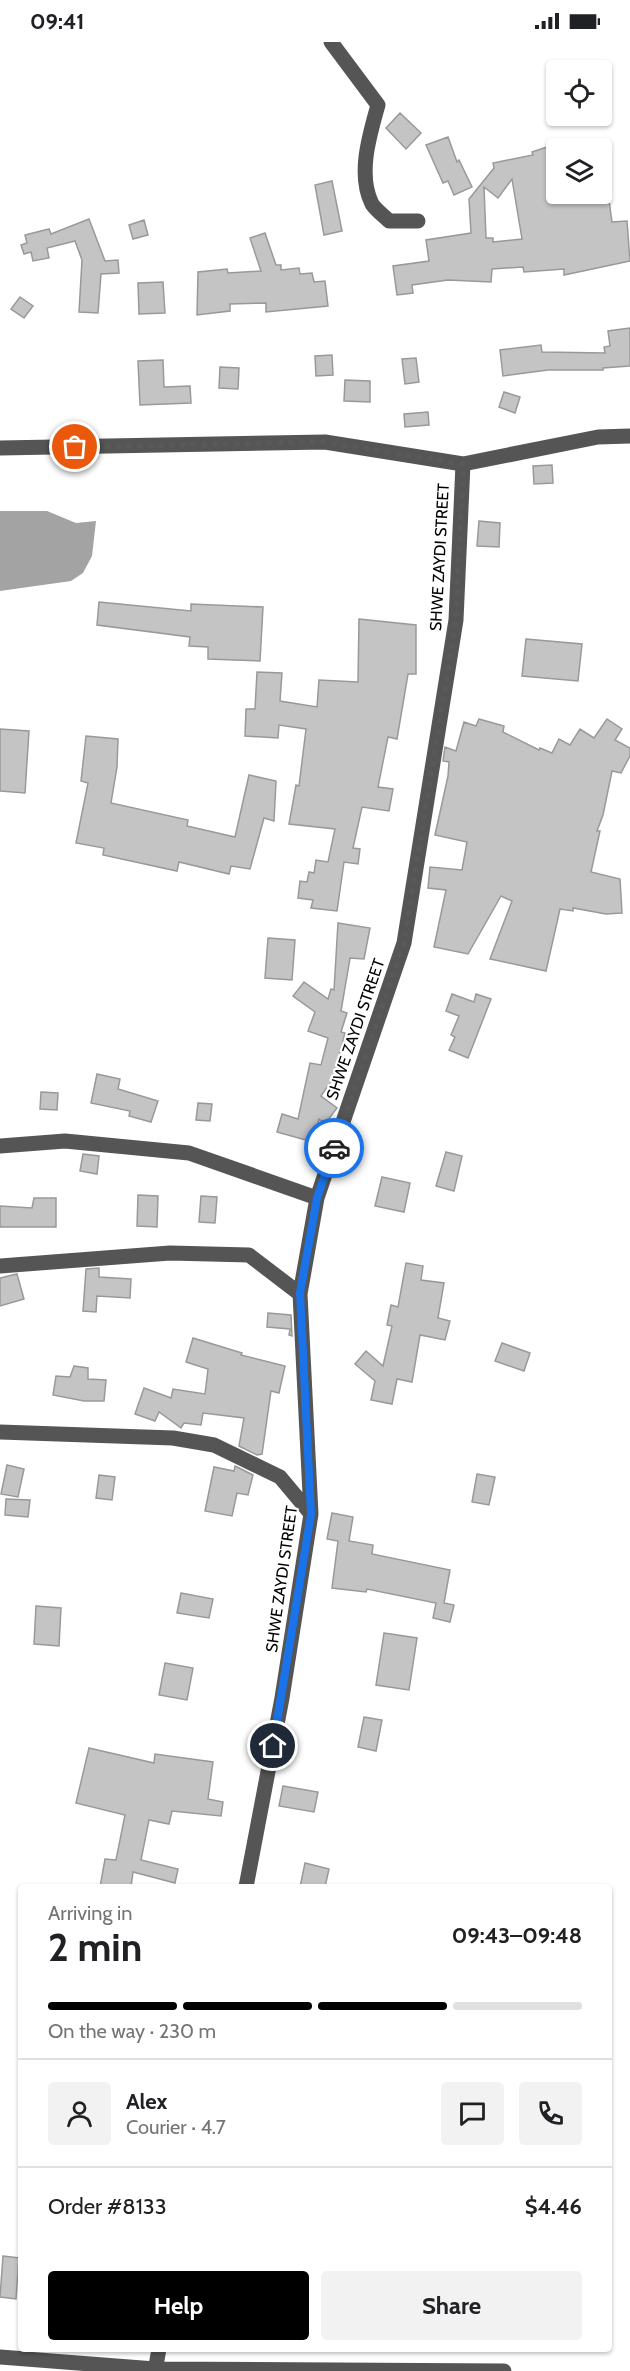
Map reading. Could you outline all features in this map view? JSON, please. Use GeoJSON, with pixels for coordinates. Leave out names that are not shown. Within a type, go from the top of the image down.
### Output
{"type":"FeatureCollection","features":[{"type":"Feature","properties":{"kind":"street"},"geometry":{"type":"LineString","coordinates":[[331,42],[378,105],[370,134],[365,172],[372,204],[389,221],[418,221]]}},
{"type":"Feature","properties":{"kind":"street"},"geometry":{"type":"LineString","coordinates":[[0,448],[325,442],[463,464],[598,437],[630,436]]}},
{"type":"Feature","properties":{"kind":"street","name":"SHWE ZAYDI STREET"},"geometry":{"type":"LineString","coordinates":[[247,1884],[282,1698],[311,1514],[300,1293],[317,1198],[404,943],[456,620],[463,464]]}},
{"type":"Feature","properties":{"kind":"street"},"geometry":{"type":"LineString","coordinates":[[0,1146],[65,1141],[189,1154],[317,1198]]}},
{"type":"Feature","properties":{"kind":"street"},"geometry":{"type":"LineString","coordinates":[[0,1266],[170,1253],[249,1255],[300,1293]]}},
{"type":"Feature","properties":{"kind":"street"},"geometry":{"type":"LineString","coordinates":[[0,1432],[173,1438],[214,1445],[280,1478],[311,1514]]}},
{"type":"Feature","properties":{"kind":"street"},"geometry":{"type":"LineString","coordinates":[[155,2370],[158,2352]]}},
{"type":"Feature","properties":{"kind":"street"},"geometry":{"type":"LineString","coordinates":[[0,2357],[155,2370],[504,2371]]}},
{"type":"Feature","properties":{"kind":"shaded area"},"geometry":{"type":"Polygon","coordinates":[[[0,511],[47,511],[76,523],[96,521],[92,556],[83,573],[71,581],[0,591],[0,511]]]}},
{"type":"Feature","properties":{"kind":"building"},"geometry":{"type":"Polygon","coordinates":[[[400,113],[421,133],[406,149],[386,128],[400,113]]]}},
{"type":"Feature","properties":{"kind":"building"},"geometry":{"type":"Polygon","coordinates":[[[448,137],[457,162],[459,160],[472,187],[454,195],[448,181],[443,183],[426,145],[448,137]]]}},
{"type":"Feature","properties":{"kind":"building"},"geometry":{"type":"Polygon","coordinates":[[[546,147],[546,204],[610,204],[612,222],[627,221],[630,261],[564,275],[564,269],[524,272],[523,267],[492,269],[491,282],[448,280],[412,285],[413,293],[397,295],[393,266],[429,261],[426,240],[471,233],[469,199],[494,168],[493,163],[533,155],[532,152],[546,147]],[[512,179],[498,198],[484,187],[486,238],[493,238],[493,242],[522,239],[512,179]]]}},
{"type":"Feature","properties":{"kind":"building"},"geometry":{"type":"Polygon","coordinates":[[[332,181],[342,231],[324,235],[315,185],[332,181]]]}},
{"type":"Feature","properties":{"kind":"building"},"geometry":{"type":"Polygon","coordinates":[[[89,219],[105,261],[118,260],[119,273],[101,274],[98,313],[79,312],[82,260],[75,241],[47,248],[49,258],[33,261],[31,252],[24,254],[21,245],[27,243],[25,235],[49,229],[51,234],[89,219]]]}},
{"type":"Feature","properties":{"kind":"building"},"geometry":{"type":"Polygon","coordinates":[[[144,220],[148,235],[133,239],[129,225],[144,220]]]}},
{"type":"Feature","properties":{"kind":"building"},"geometry":{"type":"Polygon","coordinates":[[[265,233],[276,265],[281,265],[281,270],[299,268],[300,274],[312,273],[314,282],[325,281],[328,306],[266,312],[266,303],[230,304],[230,311],[197,315],[198,272],[227,269],[228,273],[261,271],[250,238],[265,233]]]}},
{"type":"Feature","properties":{"kind":"building"},"geometry":{"type":"Polygon","coordinates":[[[163,282],[165,313],[139,314],[138,283],[163,282]]]}},
{"type":"Feature","properties":{"kind":"building"},"geometry":{"type":"Polygon","coordinates":[[[20,297],[33,306],[24,318],[11,309],[20,297]]]}},
{"type":"Feature","properties":{"kind":"building"},"geometry":{"type":"Polygon","coordinates":[[[630,328],[630,366],[603,368],[603,370],[548,370],[503,376],[500,350],[541,345],[542,352],[605,353],[604,347],[610,346],[608,331],[630,328]]]}},
{"type":"Feature","properties":{"kind":"building"},"geometry":{"type":"Polygon","coordinates":[[[332,355],[333,375],[316,376],[315,356],[332,355]]]}},
{"type":"Feature","properties":{"kind":"building"},"geometry":{"type":"Polygon","coordinates":[[[416,358],[419,382],[405,384],[402,359],[416,358]]]}},
{"type":"Feature","properties":{"kind":"building"},"geometry":{"type":"Polygon","coordinates":[[[163,360],[164,387],[190,386],[191,403],[140,405],[138,361],[163,360]]]}},
{"type":"Feature","properties":{"kind":"building"},"geometry":{"type":"Polygon","coordinates":[[[220,367],[239,368],[238,389],[219,388],[220,367]]]}},
{"type":"Feature","properties":{"kind":"building"},"geometry":{"type":"Polygon","coordinates":[[[345,380],[370,381],[370,402],[344,401],[345,380]]]}},
{"type":"Feature","properties":{"kind":"building"},"geometry":{"type":"Polygon","coordinates":[[[504,392],[520,397],[515,413],[499,407],[504,392]]]}},
{"type":"Feature","properties":{"kind":"building"},"geometry":{"type":"Polygon","coordinates":[[[428,412],[429,425],[405,427],[404,414],[428,412]]]}},
{"type":"Feature","properties":{"kind":"building"},"geometry":{"type":"Polygon","coordinates":[[[552,465],[553,483],[534,484],[533,466],[552,465]]]}},
{"type":"Feature","properties":{"kind":"building"},"geometry":{"type":"Polygon","coordinates":[[[479,521],[500,523],[499,547],[477,546],[479,521]]]}},
{"type":"Feature","properties":{"kind":"building"},"geometry":{"type":"Polygon","coordinates":[[[99,602],[191,611],[191,604],[263,607],[260,661],[208,659],[208,647],[189,646],[190,637],[97,625],[99,602]]]}},
{"type":"Feature","properties":{"kind":"building"},"geometry":{"type":"Polygon","coordinates":[[[359,619],[416,625],[416,674],[408,674],[397,739],[388,737],[378,787],[393,789],[389,811],[362,807],[353,848],[360,849],[358,864],[344,862],[337,911],[311,908],[313,900],[298,898],[300,881],[307,882],[309,872],[314,873],[316,860],[328,862],[335,829],[289,824],[296,785],[299,786],[306,729],[279,725],[278,738],[245,736],[246,709],[255,709],[257,672],[282,673],[280,701],[317,707],[319,680],[358,682],[359,619]]]}},
{"type":"Feature","properties":{"kind":"building"},"geometry":{"type":"Polygon","coordinates":[[[526,639],[582,644],[578,681],[522,676],[526,639]]]}},
{"type":"Feature","properties":{"kind":"building"},"geometry":{"type":"Polygon","coordinates":[[[479,719],[504,726],[503,732],[539,750],[540,748],[552,753],[559,739],[570,745],[580,729],[594,738],[607,719],[622,729],[615,740],[630,748],[630,756],[621,773],[612,771],[603,815],[597,831],[600,831],[591,872],[620,879],[622,913],[606,914],[573,908],[573,911],[560,909],[546,971],[490,959],[512,901],[501,896],[468,954],[434,947],[446,890],[428,888],[430,867],[462,870],[467,842],[435,835],[448,776],[449,762],[443,761],[445,747],[456,751],[464,722],[476,726],[479,719]]]}},
{"type":"Feature","properties":{"kind":"building"},"geometry":{"type":"Polygon","coordinates":[[[0,729],[29,731],[25,793],[0,791],[0,729]]]}},
{"type":"Feature","properties":{"kind":"building"},"geometry":{"type":"Polygon","coordinates":[[[86,736],[118,739],[117,767],[111,803],[188,820],[187,826],[235,837],[249,775],[276,781],[274,821],[264,818],[250,869],[231,866],[229,874],[179,862],[177,871],[103,855],[104,848],[76,843],[88,783],[81,781],[86,736]]]}},
{"type":"Feature","properties":{"kind":"building"},"geometry":{"type":"Polygon","coordinates":[[[338,923],[370,928],[364,959],[350,958],[341,1011],[347,1013],[341,1032],[345,1033],[336,1068],[339,1070],[321,1096],[337,1108],[325,1124],[319,1119],[313,1142],[277,1132],[282,1114],[298,1119],[310,1063],[321,1065],[328,1038],[308,1031],[315,1012],[293,996],[304,982],[328,999],[331,989],[334,990],[338,923]]]}},
{"type":"Feature","properties":{"kind":"building"},"geometry":{"type":"Polygon","coordinates":[[[268,938],[295,940],[292,980],[265,978],[268,938]]]}},
{"type":"Feature","properties":{"kind":"building"},"geometry":{"type":"Polygon","coordinates":[[[452,994],[474,1002],[476,994],[491,999],[468,1058],[449,1050],[455,1037],[451,1035],[459,1016],[446,1011],[452,994]]]}},
{"type":"Feature","properties":{"kind":"building"},"geometry":{"type":"Polygon","coordinates":[[[97,1074],[120,1079],[118,1089],[158,1101],[151,1122],[129,1116],[130,1111],[91,1103],[97,1074]]]}},
{"type":"Feature","properties":{"kind":"building"},"geometry":{"type":"Polygon","coordinates":[[[41,1092],[58,1093],[57,1110],[40,1109],[41,1092]]]}},
{"type":"Feature","properties":{"kind":"building"},"geometry":{"type":"Polygon","coordinates":[[[198,1103],[212,1104],[210,1121],[196,1120],[198,1103]]]}},
{"type":"Feature","properties":{"kind":"building"},"geometry":{"type":"Polygon","coordinates":[[[446,1152],[462,1156],[454,1191],[436,1186],[446,1152]]]}},
{"type":"Feature","properties":{"kind":"building"},"geometry":{"type":"Polygon","coordinates":[[[83,1154],[99,1156],[97,1174],[80,1171],[83,1154]]]}},
{"type":"Feature","properties":{"kind":"building"},"geometry":{"type":"Polygon","coordinates":[[[382,1177],[410,1183],[404,1212],[375,1206],[382,1177]]]}},
{"type":"Feature","properties":{"kind":"building"},"geometry":{"type":"Polygon","coordinates":[[[138,1195],[158,1196],[157,1227],[137,1226],[138,1195]]]}},
{"type":"Feature","properties":{"kind":"building"},"geometry":{"type":"Polygon","coordinates":[[[201,1196],[217,1197],[215,1223],[199,1222],[201,1196]]]}},
{"type":"Feature","properties":{"kind":"building"},"geometry":{"type":"Polygon","coordinates":[[[34,1198],[56,1198],[56,1227],[0,1227],[0,1206],[32,1208],[34,1198]]]}},
{"type":"Feature","properties":{"kind":"building"},"geometry":{"type":"Polygon","coordinates":[[[406,1263],[423,1266],[421,1280],[444,1283],[438,1318],[450,1321],[445,1340],[420,1335],[412,1382],[397,1379],[392,1404],[371,1400],[375,1381],[355,1364],[366,1351],[383,1366],[392,1326],[387,1325],[391,1305],[398,1307],[406,1263]]]}},
{"type":"Feature","properties":{"kind":"building"},"geometry":{"type":"Polygon","coordinates":[[[99,1268],[99,1277],[131,1279],[130,1298],[97,1296],[96,1312],[83,1311],[86,1269],[99,1268]]]}},
{"type":"Feature","properties":{"kind":"building"},"geometry":{"type":"Polygon","coordinates":[[[17,1274],[24,1299],[0,1306],[0,1278],[17,1274]]]}},
{"type":"Feature","properties":{"kind":"building"},"geometry":{"type":"Polygon","coordinates":[[[268,1313],[291,1315],[292,1336],[289,1335],[290,1329],[267,1327],[268,1313]]]}},
{"type":"Feature","properties":{"kind":"building"},"geometry":{"type":"Polygon","coordinates":[[[193,1338],[242,1353],[241,1355],[285,1366],[279,1393],[271,1391],[262,1454],[257,1455],[239,1446],[244,1418],[203,1413],[201,1425],[184,1423],[181,1428],[159,1412],[155,1421],[135,1414],[144,1388],[171,1398],[173,1389],[205,1394],[208,1369],[186,1362],[193,1338]]]}},
{"type":"Feature","properties":{"kind":"building"},"geometry":{"type":"Polygon","coordinates":[[[502,1343],[530,1353],[524,1371],[495,1361],[502,1343]]]}},
{"type":"Feature","properties":{"kind":"building"},"geometry":{"type":"Polygon","coordinates":[[[74,1366],[88,1368],[88,1379],[106,1380],[104,1401],[84,1401],[53,1395],[56,1376],[70,1377],[74,1366]]]}},
{"type":"Feature","properties":{"kind":"building"},"geometry":{"type":"Polygon","coordinates":[[[7,1465],[24,1469],[18,1497],[1,1494],[7,1465]]]}},
{"type":"Feature","properties":{"kind":"building"},"geometry":{"type":"Polygon","coordinates":[[[235,1466],[253,1475],[248,1495],[237,1493],[232,1516],[205,1511],[214,1467],[234,1471],[235,1466]]]}},
{"type":"Feature","properties":{"kind":"building"},"geometry":{"type":"Polygon","coordinates":[[[477,1474],[495,1477],[489,1505],[472,1502],[477,1474]]]}},
{"type":"Feature","properties":{"kind":"building"},"geometry":{"type":"Polygon","coordinates":[[[99,1475],[115,1477],[112,1500],[96,1498],[99,1475]]]}},
{"type":"Feature","properties":{"kind":"building"},"geometry":{"type":"Polygon","coordinates":[[[6,1499],[30,1500],[28,1517],[5,1515],[6,1499]]]}},
{"type":"Feature","properties":{"kind":"building"},"geometry":{"type":"Polygon","coordinates":[[[332,1513],[353,1517],[349,1541],[373,1545],[372,1554],[450,1570],[444,1603],[454,1605],[450,1622],[433,1618],[436,1603],[367,1589],[366,1592],[332,1588],[338,1541],[327,1539],[332,1513]]]}},
{"type":"Feature","properties":{"kind":"building"},"geometry":{"type":"Polygon","coordinates":[[[181,1593],[213,1599],[209,1618],[177,1613],[181,1593]]]}},
{"type":"Feature","properties":{"kind":"building"},"geometry":{"type":"Polygon","coordinates":[[[36,1606],[61,1608],[59,1646],[34,1644],[36,1606]]]}},
{"type":"Feature","properties":{"kind":"building"},"geometry":{"type":"Polygon","coordinates":[[[384,1633],[417,1638],[409,1690],[376,1685],[384,1633]]]}},
{"type":"Feature","properties":{"kind":"building"},"geometry":{"type":"Polygon","coordinates":[[[165,1663],[193,1668],[187,1700],[159,1695],[165,1663]]]}},
{"type":"Feature","properties":{"kind":"building"},"geometry":{"type":"Polygon","coordinates":[[[364,1717],[382,1720],[376,1751],[358,1747],[364,1717]]]}},
{"type":"Feature","properties":{"kind":"building"},"geometry":{"type":"Polygon","coordinates":[[[89,1748],[154,1763],[155,1754],[213,1762],[208,1799],[223,1802],[221,1816],[172,1811],[169,1824],[149,1820],[141,1860],[178,1869],[175,1883],[133,1872],[131,1884],[101,1884],[105,1859],[116,1860],[125,1815],[76,1803],[89,1748]]]}},
{"type":"Feature","properties":{"kind":"building"},"geometry":{"type":"Polygon","coordinates":[[[283,1786],[318,1792],[314,1812],[279,1806],[283,1786]]]}},
{"type":"Feature","properties":{"kind":"building"},"geometry":{"type":"Polygon","coordinates":[[[305,1863],[329,1869],[326,1884],[301,1884],[305,1863]]]}},
{"type":"Feature","properties":{"kind":"building"},"geometry":{"type":"Polygon","coordinates":[[[3,2256],[18,2258],[16,2299],[0,2297],[3,2256]]]}},
{"type":"Feature","properties":{"kind":"way so far"},"geometry":{"type":"LineString","coordinates":[[75,447],[325,442],[463,464],[456,620],[404,943],[334,1148]]}},
{"type":"Feature","properties":{"kind":"route"},"geometry":{"type":"LineString","coordinates":[[273,1746],[311,1514],[300,1293],[317,1198],[334,1148]]}}]}
